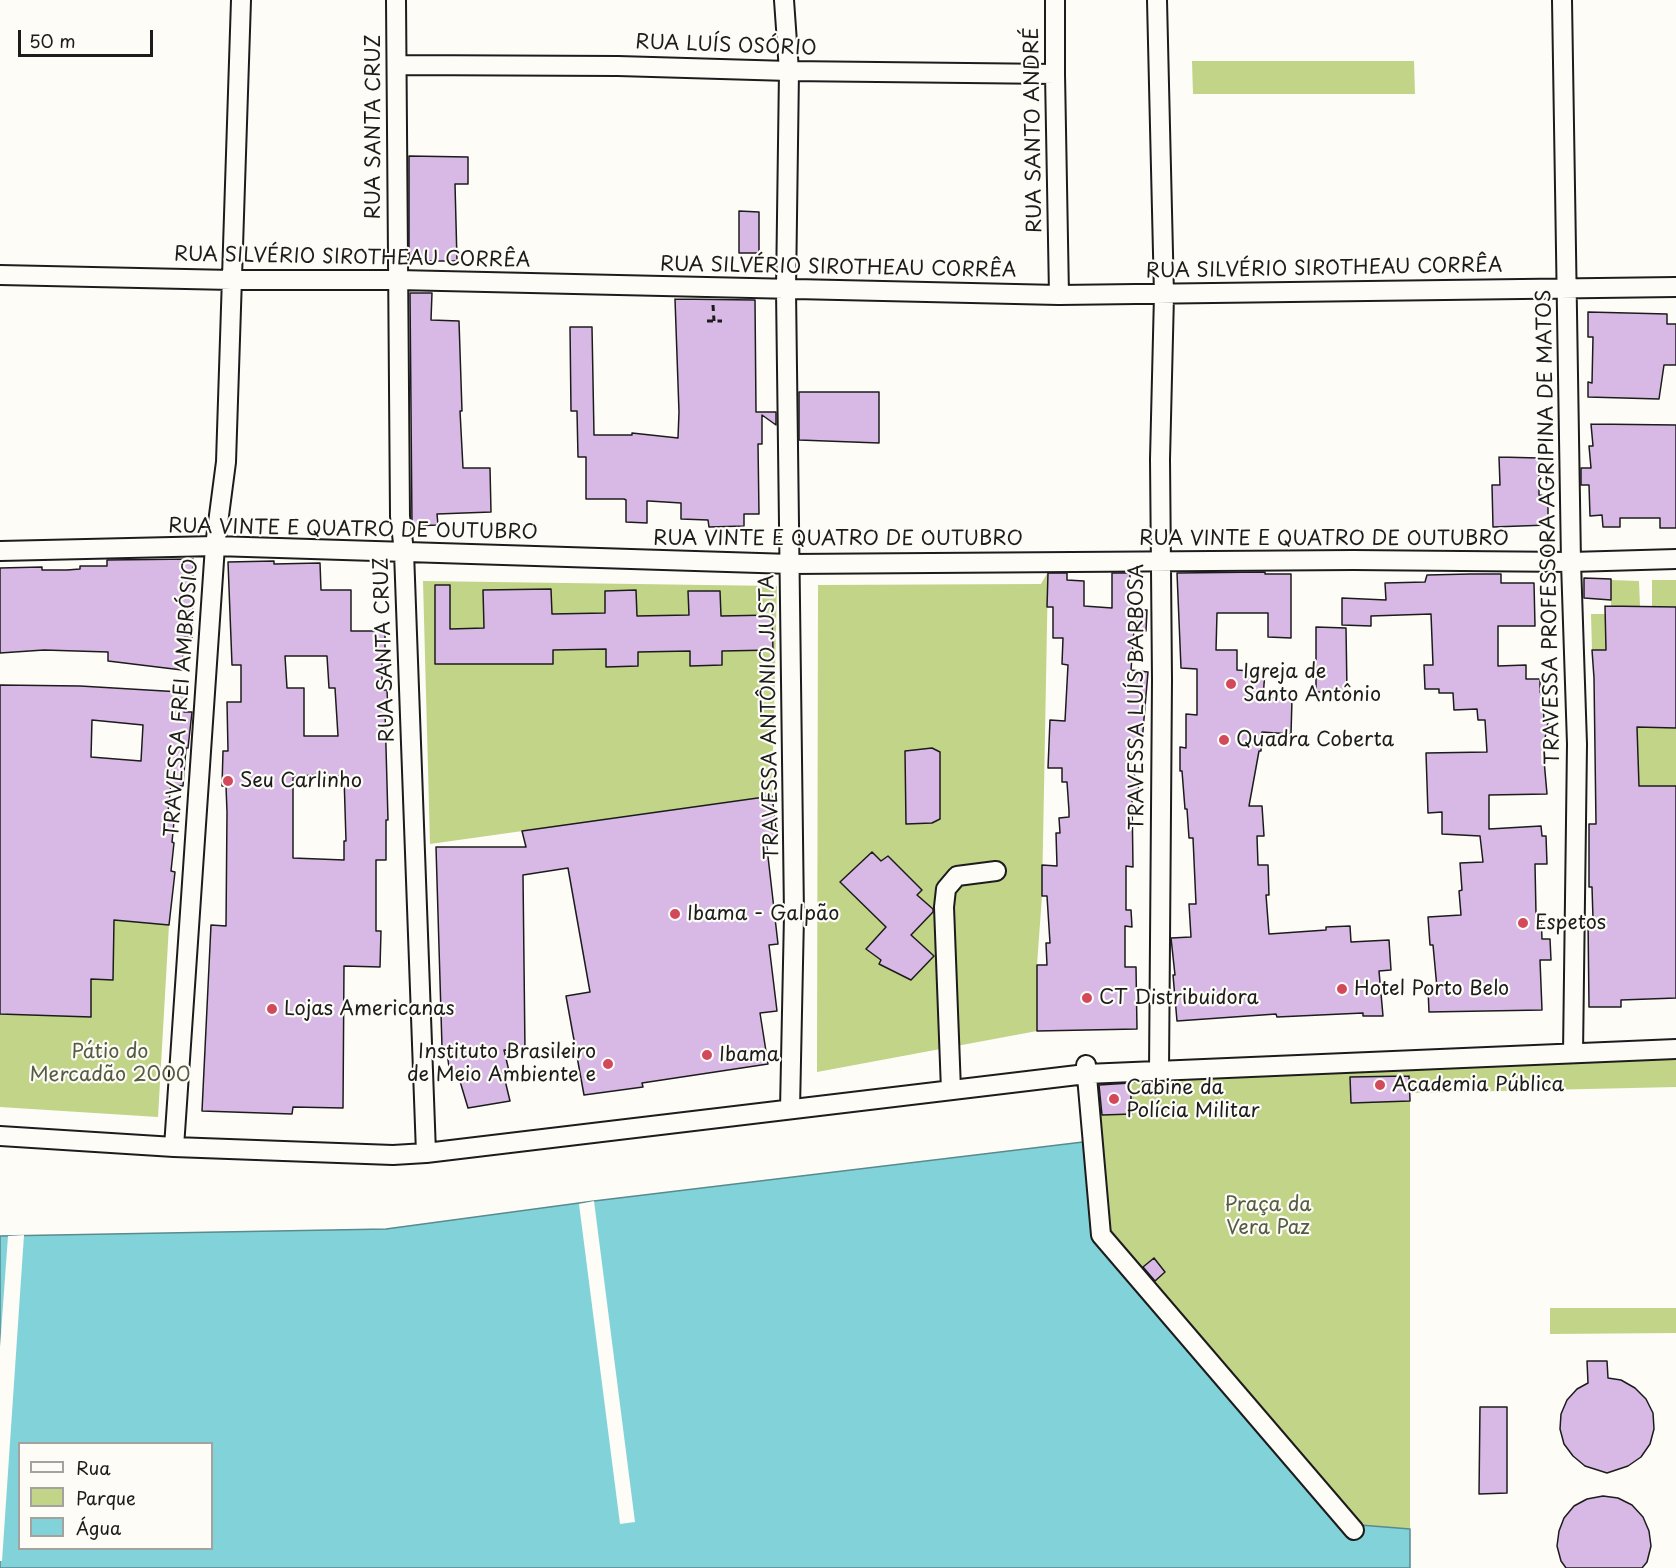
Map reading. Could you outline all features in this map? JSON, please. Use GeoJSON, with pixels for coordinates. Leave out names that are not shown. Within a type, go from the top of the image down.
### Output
{"type":"FeatureCollection","features":[{"type":"Feature","properties":{"kind":"street","name":"TRAVESSA FREI AMBRÓSIO"},"geometry":{"type":"LineString","coordinates":[[174,1147],[215,546],[226,462],[241,0]]}},
{"type":"Feature","properties":{"kind":"street","name":"RUA SANTA CRUZ"},"geometry":{"type":"LineString","coordinates":[[396,0],[400,516],[404,552],[426,1153]]}},
{"type":"Feature","properties":{"kind":"street","name":"TRAVESSA ANTÔNIO JUSTA"},"geometry":{"type":"LineString","coordinates":[[784,0],[789,71],[786,290],[794,915],[790,1109]]}},
{"type":"Feature","properties":{"kind":"street","name":"RUA SANTO ANDRÉ"},"geometry":{"type":"LineString","coordinates":[[1055,0],[1059,295]]}},
{"type":"Feature","properties":{"kind":"street","name":"TRAVESSA LUÍS BARBOSA"},"geometry":{"type":"LineString","coordinates":[[1157,0],[1164,295],[1160,561],[1162,680],[1159,1071]]}},
{"type":"Feature","properties":{"kind":"street","name":"TRAVESSA PROFESSORA AGRIPINA DE MATOS"},"geometry":{"type":"LineString","coordinates":[[1562,0],[1571,562],[1577,744],[1572,1053]]}},
{"type":"Feature","properties":{"kind":"street","name":"RUA LUÍS OSÓRIO"},"geometry":{"type":"LineString","coordinates":[[397,65],[618,66],[789,71],[1055,74]]}},
{"type":"Feature","properties":{"kind":"street","name":"RUA SILVÉRIO SIROTHEAU CORRÊA"},"geometry":{"type":"LineString","coordinates":[[0,275],[232,280],[398,280],[1059,295],[1676,286]]}},
{"type":"Feature","properties":{"kind":"street","name":"RUA VINTE E QUATRO DE OUTUBRO"},"geometry":{"type":"LineString","coordinates":[[0,551],[215,546],[791,564],[1160,561],[1571,562],[1676,559]]}},
{"type":"Feature","properties":{"kind":"street"},"geometry":{"type":"LineString","coordinates":[[951,1090],[944,907],[946,889],[957,876],[996,871]]}},
{"type":"Feature","properties":{"kind":"street"},"geometry":{"type":"LineString","coordinates":[[0,1136],[174,1147],[393,1155],[426,1153],[951,1090],[1086,1070],[1159,1071],[1676,1048]]}},
{"type":"Feature","properties":{"kind":"street"},"geometry":{"type":"LineString","coordinates":[[1086,1070],[1101,1235],[1354,1530]]}},
{"type":"Feature","properties":{"kind":"path"},"geometry":{"type":"LineString","coordinates":[[713,299],[714,321]]}},
{"type":"Feature","properties":{"kind":"path"},"geometry":{"type":"LineString","coordinates":[[707,321],[722,321]]}},
{"type":"Feature","properties":{"kind":"green space"},"geometry":{"type":"Polygon","coordinates":[[[1192,61],[1414,61],[1415,94],[1193,94],[1192,61]]]}},
{"type":"Feature","properties":{"kind":"green space"},"geometry":{"type":"Polygon","coordinates":[[[1048,572],[1037,1031],[817,1072],[818,585],[1041,584],[1048,572]]]}},
{"type":"Feature","properties":{"kind":"green space"},"geometry":{"type":"Polygon","coordinates":[[[1611,580],[1639,581],[1640,606],[1611,606],[1611,580]]]}},
{"type":"Feature","properties":{"kind":"green space"},"geometry":{"type":"Polygon","coordinates":[[[1652,580],[1676,580],[1676,607],[1652,606],[1652,580]]]}},
{"type":"Feature","properties":{"kind":"green space"},"geometry":{"type":"Polygon","coordinates":[[[423,581],[777,586],[772,796],[430,844],[423,581]]]}},
{"type":"Feature","properties":{"kind":"green space"},"geometry":{"type":"Polygon","coordinates":[[[1591,614],[1605,614],[1606,625],[1639,650],[1592,650],[1591,614]]]}},
{"type":"Feature","properties":{"kind":"green space"},"geometry":{"type":"Polygon","coordinates":[[[1637,727],[1676,728],[1676,786],[1639,786],[1637,727]]]}},
{"type":"Feature","properties":{"kind":"green space","name":"Pátio do Mercadão 2000"},"geometry":{"type":"Polygon","coordinates":[[[94,918],[169,925],[158,1117],[0,1107],[0,1014],[91,1017],[91,979],[113,980],[94,918]]]}},
{"type":"Feature","properties":{"kind":"green space","name":"Praça da Vera Paz"},"geometry":{"type":"Polygon","coordinates":[[[1676,1055],[1676,1087],[1410,1093],[1410,1529],[1360,1525],[1094,1235],[1077,1082],[1676,1055]]]}},
{"type":"Feature","properties":{"kind":"green space"},"geometry":{"type":"Polygon","coordinates":[[[1550,1308],[1676,1308],[1676,1333],[1550,1334],[1550,1308]]]}},
{"type":"Feature","properties":{"kind":"water"},"geometry":{"type":"Polygon","coordinates":[[[1083,1142],[1094,1235],[1360,1525],[1410,1529],[1410,1568],[0,1568],[0,1236],[386,1229],[594,1201],[1083,1142]]]}},
{"type":"Feature","properties":{"kind":"pier"},"geometry":{"type":"Polygon","coordinates":[[[594,1201],[635,1522],[620,1524],[579,1204],[594,1201]]]}},
{"type":"Feature","properties":{"kind":"pier"},"geometry":{"type":"Polygon","coordinates":[[[24,1235],[2,1561],[0,1561],[0,1347],[8,1236],[24,1235]]]}},
{"type":"Feature","properties":{"kind":"building"},"geometry":{"type":"Polygon","coordinates":[[[409,156],[468,157],[468,184],[455,184],[457,261],[409,261],[409,156]]]}},
{"type":"Feature","properties":{"kind":"building"},"geometry":{"type":"Polygon","coordinates":[[[739,211],[759,212],[759,253],[739,253],[739,211]]]}},
{"type":"Feature","properties":{"kind":"building"},"geometry":{"type":"Polygon","coordinates":[[[410,293],[432,293],[431,320],[459,321],[463,468],[490,468],[491,512],[437,514],[438,525],[412,526],[410,293]]]}},
{"type":"Feature","properties":{"kind":"building"},"geometry":{"type":"Polygon","coordinates":[[[675,299],[755,300],[756,412],[776,412],[776,425],[762,415],[762,444],[758,444],[759,514],[744,514],[744,526],[709,527],[708,520],[681,519],[681,503],[649,501],[647,501],[647,523],[626,522],[626,500],[586,499],[586,457],[578,457],[577,411],[571,411],[570,327],[592,327],[594,435],[632,435],[632,433],[678,438],[675,299]]]}},
{"type":"Feature","properties":{"kind":"building"},"geometry":{"type":"Polygon","coordinates":[[[1588,312],[1667,314],[1667,324],[1676,324],[1676,365],[1664,365],[1659,399],[1588,397],[1588,382],[1592,383],[1593,337],[1588,337],[1588,312]]]}},
{"type":"Feature","properties":{"kind":"building"},"geometry":{"type":"Polygon","coordinates":[[[799,392],[879,392],[879,443],[799,440],[799,392]]]}},
{"type":"Feature","properties":{"kind":"building"},"geometry":{"type":"Polygon","coordinates":[[[1591,424],[1676,425],[1676,528],[1660,528],[1660,518],[1620,518],[1620,527],[1603,527],[1602,515],[1590,516],[1589,485],[1581,485],[1581,468],[1591,468],[1589,446],[1593,446],[1591,424]]]}},
{"type":"Feature","properties":{"kind":"building"},"geometry":{"type":"Polygon","coordinates":[[[1499,457],[1539,458],[1539,495],[1548,496],[1548,525],[1493,527],[1492,485],[1500,485],[1499,457]]]}},
{"type":"Feature","properties":{"kind":"building"},"geometry":{"type":"Polygon","coordinates":[[[193,559],[192,638],[184,637],[182,670],[108,661],[108,652],[44,650],[0,653],[0,568],[42,567],[42,570],[67,570],[80,569],[80,566],[107,566],[107,560],[193,559]]]}},
{"type":"Feature","properties":{"kind":"building"},"geometry":{"type":"Polygon","coordinates":[[[228,562],[320,563],[321,590],[351,590],[351,631],[385,631],[385,650],[382,650],[382,690],[387,690],[388,711],[385,711],[388,820],[386,820],[386,860],[376,860],[376,931],[381,931],[380,967],[344,966],[343,1108],[293,1107],[292,1114],[202,1111],[211,925],[226,926],[227,812],[226,786],[222,786],[223,751],[228,751],[227,702],[241,702],[241,665],[232,665],[228,562]],[[285,656],[287,688],[304,688],[304,736],[338,736],[335,688],[329,688],[327,656],[285,656]],[[322,774],[293,777],[293,858],[344,860],[344,841],[346,841],[344,776],[322,776],[322,774]]]}},
{"type":"Feature","properties":{"kind":"building"},"geometry":{"type":"Polygon","coordinates":[[[1265,572],[1265,574],[1291,574],[1291,638],[1268,637],[1268,613],[1217,613],[1216,650],[1237,650],[1237,670],[1265,672],[1263,697],[1292,699],[1291,734],[1262,732],[1261,751],[1259,751],[1249,806],[1262,806],[1264,836],[1257,836],[1258,865],[1268,865],[1269,895],[1266,895],[1269,934],[1350,926],[1351,942],[1389,940],[1391,970],[1379,971],[1383,1016],[1363,1016],[1363,1013],[1277,1017],[1276,1014],[1177,1021],[1171,938],[1191,937],[1189,904],[1196,904],[1193,838],[1189,838],[1182,771],[1180,771],[1180,747],[1186,748],[1186,714],[1197,715],[1197,669],[1181,668],[1177,573],[1265,572]]]}},
{"type":"Feature","properties":{"kind":"building"},"geometry":{"type":"Polygon","coordinates":[[[1048,573],[1067,573],[1067,580],[1084,581],[1084,606],[1112,608],[1112,573],[1130,573],[1130,609],[1147,610],[1146,631],[1134,630],[1131,670],[1148,672],[1142,742],[1132,742],[1130,770],[1134,770],[1135,782],[1138,781],[1139,795],[1132,795],[1133,867],[1126,866],[1126,910],[1131,910],[1132,927],[1125,926],[1125,967],[1136,967],[1137,1029],[1037,1031],[1037,965],[1047,965],[1046,943],[1050,943],[1047,896],[1042,896],[1042,865],[1057,866],[1056,833],[1060,833],[1059,818],[1069,817],[1067,782],[1062,782],[1062,768],[1048,768],[1050,720],[1065,721],[1068,665],[1062,664],[1063,638],[1053,638],[1053,607],[1047,607],[1048,573]]]}},
{"type":"Feature","properties":{"kind":"building"},"geometry":{"type":"Polygon","coordinates":[[[1501,574],[1501,583],[1534,583],[1535,626],[1498,626],[1498,666],[1526,665],[1526,679],[1540,679],[1544,722],[1548,722],[1543,749],[1547,794],[1489,795],[1489,829],[1541,826],[1542,836],[1546,836],[1547,864],[1535,864],[1536,914],[1541,914],[1542,939],[1550,939],[1551,960],[1540,960],[1542,1010],[1429,1012],[1428,989],[1437,988],[1428,917],[1461,915],[1460,863],[1483,862],[1480,836],[1442,834],[1442,812],[1428,813],[1426,753],[1487,752],[1485,720],[1478,720],[1477,709],[1454,710],[1453,693],[1439,693],[1439,689],[1425,689],[1424,665],[1433,665],[1431,614],[1371,616],[1371,626],[1342,625],[1342,598],[1386,600],[1385,583],[1425,582],[1427,575],[1501,574]]]}},
{"type":"Feature","properties":{"kind":"building"},"geometry":{"type":"Polygon","coordinates":[[[1584,578],[1611,579],[1611,600],[1584,598],[1584,578]]]}},
{"type":"Feature","properties":{"kind":"building"},"geometry":{"type":"Polygon","coordinates":[[[435,585],[450,585],[450,629],[484,628],[483,590],[551,589],[552,614],[605,613],[605,591],[636,590],[637,616],[689,615],[688,591],[720,591],[721,616],[772,615],[773,650],[722,651],[722,665],[690,666],[690,651],[638,652],[638,666],[606,667],[606,649],[553,650],[553,664],[435,664],[435,585]]]}},
{"type":"Feature","properties":{"kind":"building"},"geometry":{"type":"Polygon","coordinates":[[[1605,606],[1676,607],[1676,728],[1637,727],[1639,786],[1676,786],[1676,998],[1621,1000],[1621,1007],[1589,1007],[1588,919],[1593,919],[1592,887],[1589,887],[1589,824],[1596,824],[1592,650],[1606,650],[1605,606]]]}},
{"type":"Feature","properties":{"kind":"building"},"geometry":{"type":"Polygon","coordinates":[[[1316,627],[1346,628],[1347,692],[1316,692],[1316,627]]]}},
{"type":"Feature","properties":{"kind":"building"},"geometry":{"type":"Polygon","coordinates":[[[0,685],[80,686],[186,694],[184,712],[192,712],[183,786],[171,785],[167,821],[174,822],[171,871],[175,872],[169,925],[114,920],[113,980],[91,979],[91,1017],[0,1014],[0,685]],[[92,720],[91,757],[141,761],[143,725],[92,720]]]}},
{"type":"Feature","properties":{"kind":"building"},"geometry":{"type":"Polygon","coordinates":[[[932,748],[940,752],[940,819],[932,823],[906,824],[905,751],[932,748]]]}},
{"type":"Feature","properties":{"kind":"building"},"geometry":{"type":"Polygon","coordinates":[[[772,796],[777,837],[766,839],[778,944],[769,945],[777,1011],[760,1013],[768,1064],[642,1083],[643,1087],[584,1095],[566,996],[590,992],[568,868],[523,875],[525,1051],[504,1050],[509,1071],[503,1072],[510,1101],[468,1108],[459,1078],[451,1080],[446,1047],[442,1047],[436,847],[526,847],[522,831],[772,796]]]}},
{"type":"Feature","properties":{"kind":"building"},"geometry":{"type":"Polygon","coordinates":[[[872,852],[881,861],[888,856],[922,890],[917,895],[933,909],[933,912],[911,935],[934,956],[911,980],[879,964],[881,960],[866,949],[886,927],[840,882],[872,852]]]}},
{"type":"Feature","properties":{"kind":"building","name":"Academia Pública"},"geometry":{"type":"Polygon","coordinates":[[[1409,1076],[1410,1101],[1351,1103],[1350,1077],[1409,1076]]]}},
{"type":"Feature","properties":{"kind":"building","name":"Cabine da Polícia Militar"},"geometry":{"type":"Polygon","coordinates":[[[1130,1083],[1132,1114],[1102,1115],[1099,1085],[1130,1083]]]}},
{"type":"Feature","properties":{"kind":"building"},"geometry":{"type":"Polygon","coordinates":[[[1154,1258],[1165,1272],[1155,1281],[1143,1267],[1154,1258]]]}},
{"type":"Feature","properties":{"kind":"building"},"geometry":{"type":"Polygon","coordinates":[[[1587,1361],[1607,1361],[1608,1378],[1621,1380],[1635,1388],[1646,1399],[1653,1413],[1654,1429],[1650,1444],[1641,1457],[1628,1466],[1607,1473],[1585,1466],[1573,1456],[1564,1444],[1560,1429],[1561,1414],[1567,1400],[1577,1389],[1588,1383],[1587,1361]]]}},
{"type":"Feature","properties":{"kind":"building"},"geometry":{"type":"Polygon","coordinates":[[[1480,1407],[1507,1407],[1507,1493],[1479,1494],[1480,1407]]]}},
{"type":"Feature","properties":{"kind":"building"},"geometry":{"type":"Polygon","coordinates":[[[1603,1496],[1618,1498],[1632,1505],[1643,1517],[1649,1531],[1651,1546],[1647,1562],[1642,1568],[1566,1568],[1561,1561],[1557,1546],[1564,1518],[1574,1506],[1587,1499],[1603,1496]]]}},
{"type":"Feature","properties":{"kind":"place","name":"Igreja de Santo Antônio"},"geometry":{"type":"Point","coordinates":[1231,684]}},
{"type":"Feature","properties":{"kind":"place","name":"Quadra Coberta"},"geometry":{"type":"Point","coordinates":[1224,740]}},
{"type":"Feature","properties":{"kind":"place","name":"Seu Carlinho"},"geometry":{"type":"Point","coordinates":[228,781]}},
{"type":"Feature","properties":{"kind":"place","name":"Ibama - Galpão"},"geometry":{"type":"Point","coordinates":[675,914]}},
{"type":"Feature","properties":{"kind":"place","name":"Espetos"},"geometry":{"type":"Point","coordinates":[1523,923]}},
{"type":"Feature","properties":{"kind":"place","name":"Hotel Porto Belo"},"geometry":{"type":"Point","coordinates":[1342,989]}},
{"type":"Feature","properties":{"kind":"place","name":"CT Distribuidora"},"geometry":{"type":"Point","coordinates":[1087,998]}},
{"type":"Feature","properties":{"kind":"place","name":"Lojas Americanas"},"geometry":{"type":"Point","coordinates":[272,1009]}},
{"type":"Feature","properties":{"kind":"place","name":"Ibama"},"geometry":{"type":"Point","coordinates":[707,1055]}},
{"type":"Feature","properties":{"kind":"place","name":"Instituto Brasileiro de Meio Ambiente e"},"geometry":{"type":"Point","coordinates":[608,1064]}},
{"type":"Feature","properties":{"kind":"place","name":"Academia Pública"},"geometry":{"type":"Point","coordinates":[1380,1085]}},
{"type":"Feature","properties":{"kind":"place","name":"Cabine da Polícia Militar"},"geometry":{"type":"Point","coordinates":[1114,1099]}}]}
